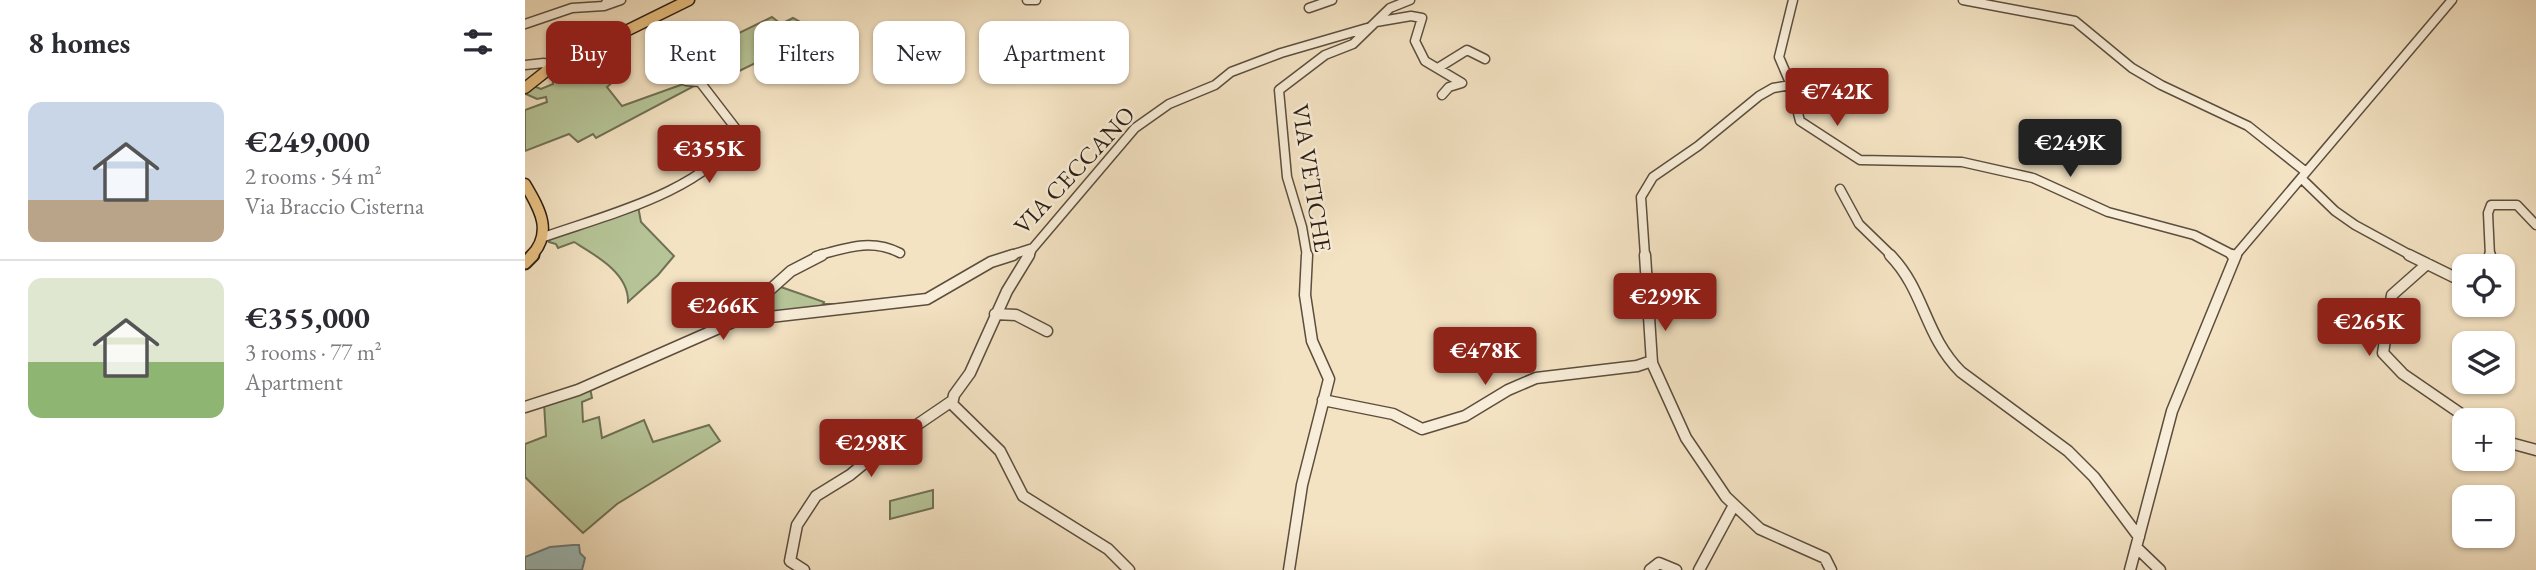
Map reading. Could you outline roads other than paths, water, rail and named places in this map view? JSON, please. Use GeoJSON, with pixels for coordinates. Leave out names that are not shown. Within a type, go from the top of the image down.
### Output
{"type":"FeatureCollection","features":[{"type":"Feature","properties":{"kind":"main road"},"geometry":{"type":"LineString","coordinates":[[631,29],[689,0]]}},
{"type":"Feature","properties":{"kind":"main road"},"geometry":{"type":"LineString","coordinates":[[525,88],[546,71]]}},
{"type":"Feature","properties":{"kind":"main road"},"geometry":{"type":"LineString","coordinates":[[525,184],[546,229],[535,254],[525,263]]}},
{"type":"Feature","properties":{"kind":"street"},"geometry":{"type":"LineString","coordinates":[[525,24],[572,8],[588,9],[621,0]]}},
{"type":"Feature","properties":{"kind":"street"},"geometry":{"type":"LineString","coordinates":[[1027,0],[1036,0]]}},
{"type":"Feature","properties":{"kind":"street"},"geometry":{"type":"LineString","coordinates":[[1309,8],[1332,0]]}},
{"type":"Feature","properties":{"kind":"street"},"geometry":{"type":"LineString","coordinates":[[1395,4],[1409,0]]}},
{"type":"Feature","properties":{"kind":"street"},"geometry":{"type":"LineString","coordinates":[[1793,0],[1779,57],[1791,85],[1800,121],[1860,160],[1962,162],[2033,178],[2108,212],[2194,235],[2235,256]]}},
{"type":"Feature","properties":{"kind":"street"},"geometry":{"type":"LineString","coordinates":[[1963,0],[2075,20],[2132,68],[2161,85],[2248,126],[2304,175],[2340,215],[2381,242],[2452,276]]}},
{"type":"Feature","properties":{"kind":"street"},"geometry":{"type":"LineString","coordinates":[[2130,570],[2172,411],[2235,256],[2452,0]]}},
{"type":"Feature","properties":{"kind":"street","name":"VIA VETICHE"},"geometry":{"type":"LineString","coordinates":[[1289,570],[1302,485],[1329,379],[1312,341],[1305,295],[1307,257],[1303,227],[1287,177],[1279,90],[1325,55],[1353,44],[1395,4]]}},
{"type":"Feature","properties":{"kind":"street"},"geometry":{"type":"LineString","coordinates":[[1376,22],[1391,23],[1411,14],[1422,18],[1415,41],[1425,61],[1462,83],[1450,87],[1442,95]]}},
{"type":"Feature","properties":{"kind":"street","name":"VIA CECCANO"},"geometry":{"type":"LineString","coordinates":[[735,321],[927,299],[991,262],[1033,248],[1135,128],[1169,104],[1215,85],[1231,72],[1322,39],[1367,28]]}},
{"type":"Feature","properties":{"kind":"street"},"geometry":{"type":"LineString","coordinates":[[1438,68],[1467,50],[1485,59]]}},
{"type":"Feature","properties":{"kind":"street"},"geometry":{"type":"LineString","coordinates":[[525,65],[544,63],[546,65]]}},
{"type":"Feature","properties":{"kind":"street"},"geometry":{"type":"LineString","coordinates":[[544,237],[643,201],[710,169],[731,150],[740,134],[702,84]]}},
{"type":"Feature","properties":{"kind":"street"},"geometry":{"type":"LineString","coordinates":[[1791,85],[1773,88],[1759,96],[1698,146],[1653,177],[1641,197],[1651,361],[1686,438],[1704,467],[1734,505],[1760,529],[1825,558],[1831,570]]}},
{"type":"Feature","properties":{"kind":"street"},"geometry":{"type":"LineString","coordinates":[[1840,189],[1854,220],[1893,256],[1905,272],[1937,342],[1948,358],[1961,372],[2068,451],[2094,477],[2159,570]]}},
{"type":"Feature","properties":{"kind":"street"},"geometry":{"type":"LineString","coordinates":[[2490,254],[2488,213],[2491,205],[2517,205],[2536,225]]}},
{"type":"Feature","properties":{"kind":"street"},"geometry":{"type":"LineString","coordinates":[[525,407],[578,390],[735,321],[791,271],[813,257],[856,245],[884,245],[900,253]]}},
{"type":"Feature","properties":{"kind":"street"},"geometry":{"type":"LineString","coordinates":[[804,570],[790,561],[797,525],[816,496],[851,475],[883,448],[952,401],[970,373],[995,314],[1033,248]]}},
{"type":"Feature","properties":{"kind":"street"},"geometry":{"type":"LineString","coordinates":[[2427,264],[2392,295],[2393,309],[2383,339],[2383,353],[2403,374],[2453,408]]}},
{"type":"Feature","properties":{"kind":"street"},"geometry":{"type":"LineString","coordinates":[[995,314],[1016,315],[1047,331]]}},
{"type":"Feature","properties":{"kind":"street"},"geometry":{"type":"LineString","coordinates":[[1323,400],[1393,414],[1422,429],[1465,416],[1508,390],[1536,379],[1637,366],[1651,361]]}},
{"type":"Feature","properties":{"kind":"street"},"geometry":{"type":"LineString","coordinates":[[952,401],[1000,451],[1023,496],[1108,549],[1129,570]]}},
{"type":"Feature","properties":{"kind":"street"},"geometry":{"type":"LineString","coordinates":[[2515,444],[2536,450]]}},
{"type":"Feature","properties":{"kind":"street"},"geometry":{"type":"LineString","coordinates":[[1699,570],[1734,505]]}},
{"type":"Feature","properties":{"kind":"street"},"geometry":{"type":"LineString","coordinates":[[1650,570],[1660,563],[1676,570]]}},
{"type":"Feature","properties":{"kind":"water"},"geometry":{"type":"Polygon","coordinates":[[[579,545],[580,553],[585,558],[582,570],[525,570],[525,557],[550,547],[579,545]]]}}]}
